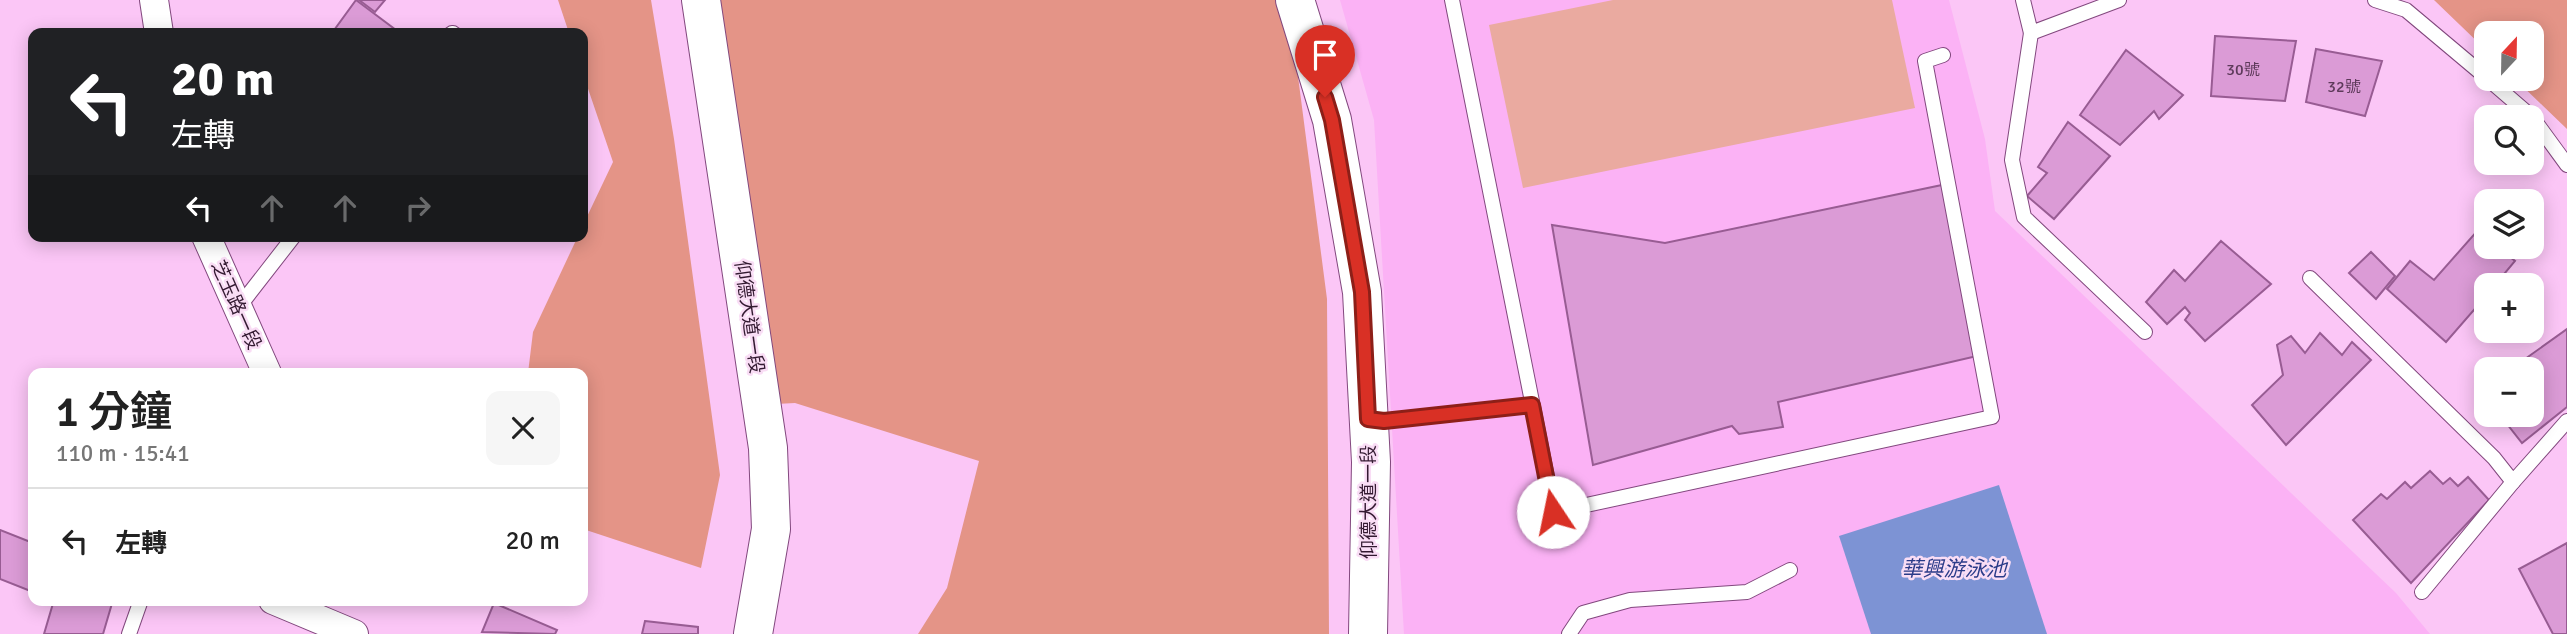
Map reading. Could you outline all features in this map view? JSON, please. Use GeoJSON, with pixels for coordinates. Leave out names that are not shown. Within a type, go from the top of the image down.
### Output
{"type":"FeatureCollection","features":[{"type":"Feature","properties":{"kind":"main road","name":"仰德大道一段"},"geometry":{"type":"LineString","coordinates":[[701,0],[768,448],[771,529],[752,634]]}},
{"type":"Feature","properties":{"kind":"main road","name":"仰德大道一段"},"geometry":{"type":"LineString","coordinates":[[1295,0],[1332,120],[1362,292],[1368,419],[1368,634]]}},
{"type":"Feature","properties":{"kind":"street"},"geometry":{"type":"LineString","coordinates":[[154,0],[158,28]]}},
{"type":"Feature","properties":{"kind":"street","name":"芝玉路一段"},"geometry":{"type":"LineString","coordinates":[[209,242],[265,368]]}},
{"type":"Feature","properties":{"kind":"street"},"geometry":{"type":"LineString","coordinates":[[287,606],[354,634]]}},
{"type":"Feature","properties":{"kind":"lane"},"geometry":{"type":"LineString","coordinates":[[1452,0],[1553,512],[1992,417],[1925,61],[1943,55]]}},
{"type":"Feature","properties":{"kind":"lane"},"geometry":{"type":"LineString","coordinates":[[2023,0],[2031,33],[2012,160],[2024,217],[2145,332]]}},
{"type":"Feature","properties":{"kind":"lane"},"geometry":{"type":"LineString","coordinates":[[2031,33],[2119,0]]}},
{"type":"Feature","properties":{"kind":"lane"},"geometry":{"type":"LineString","coordinates":[[2375,0],[2406,10],[2474,67]]}},
{"type":"Feature","properties":{"kind":"lane"},"geometry":{"type":"LineString","coordinates":[[2502,91],[2518,105]]}},
{"type":"Feature","properties":{"kind":"lane"},"geometry":{"type":"LineString","coordinates":[[2544,133],[2567,165]]}},
{"type":"Feature","properties":{"kind":"lane"},"geometry":{"type":"LineString","coordinates":[[237,309],[289,242]]}},
{"type":"Feature","properties":{"kind":"lane"},"geometry":{"type":"LineString","coordinates":[[2310,278],[2494,458],[2513,482]]}},
{"type":"Feature","properties":{"kind":"lane"},"geometry":{"type":"LineString","coordinates":[[1368,419],[1384,421],[1532,405]]}},
{"type":"Feature","properties":{"kind":"lane"},"geometry":{"type":"LineString","coordinates":[[2422,592],[2567,421]]}},
{"type":"Feature","properties":{"kind":"lane"},"geometry":{"type":"LineString","coordinates":[[1569,634],[1583,613],[1630,600],[1747,592],[1790,570]]}},
{"type":"Feature","properties":{"kind":"lane"},"geometry":{"type":"LineString","coordinates":[[129,634],[139,606]]}},
{"type":"Feature","properties":{"kind":"shaded area"},"geometry":{"type":"Polygon","coordinates":[[[558,0],[651,0],[674,139],[720,475],[701,568],[588,531],[588,368],[529,368],[533,332],[575,242],[588,242],[588,214],[613,162],[588,89],[588,28],[567,28],[558,0]]]}},
{"type":"Feature","properties":{"kind":"shaded area"},"geometry":{"type":"Polygon","coordinates":[[[712,0],[1280,0],[1293,38],[1327,299],[1329,634],[918,634],[947,588],[979,461],[795,403],[776,404],[712,0]]]}},
{"type":"Feature","properties":{"kind":"shaded area"},"geometry":{"type":"Polygon","coordinates":[[[1340,0],[1949,0],[1985,139],[1995,211],[2396,593],[2430,634],[1404,634],[1374,120],[1340,0]]]}},
{"type":"Feature","properties":{"kind":"shaded area"},"geometry":{"type":"Polygon","coordinates":[[[1613,0],[1892,0],[1915,108],[1523,188],[1489,25],[1613,0]]]}},
{"type":"Feature","properties":{"kind":"shaded area"},"geometry":{"type":"Polygon","coordinates":[[[2434,0],[2567,0],[2567,129],[2527,91],[2544,91],[2544,21],[2474,21],[2474,38],[2434,0]]]}},
{"type":"Feature","properties":{"kind":"water","name":"華興游泳池"},"geometry":{"type":"Polygon","coordinates":[[[1999,485],[2047,634],[1871,634],[1839,536],[1999,485]]]}},
{"type":"Feature","properties":{"kind":"building"},"geometry":{"type":"Polygon","coordinates":[[[356,0],[393,28],[336,28],[356,0]]]}},
{"type":"Feature","properties":{"kind":"building"},"geometry":{"type":"Polygon","coordinates":[[[359,0],[385,0],[375,12],[359,0]]]}},
{"type":"Feature","properties":{"kind":"building"},"geometry":{"type":"Polygon","coordinates":[[[2215,36],[2296,41],[2285,101],[2211,96],[2215,36]]]}},
{"type":"Feature","properties":{"kind":"building"},"geometry":{"type":"Polygon","coordinates":[[[2316,49],[2382,61],[2365,116],[2306,102],[2316,49]]]}},
{"type":"Feature","properties":{"kind":"building"},"geometry":{"type":"Polygon","coordinates":[[[2126,50],[2183,95],[2159,119],[2154,111],[2120,145],[2080,115],[2126,50]]]}},
{"type":"Feature","properties":{"kind":"building"},"geometry":{"type":"Polygon","coordinates":[[[2068,122],[2110,156],[2054,219],[2027,196],[2047,173],[2038,167],[2068,122]]]}},
{"type":"Feature","properties":{"kind":"building"},"geometry":{"type":"Polygon","coordinates":[[[1942,185],[1977,356],[1778,402],[1783,427],[1739,434],[1732,426],[1593,465],[1552,225],[1665,243],[1942,185]]]}},
{"type":"Feature","properties":{"kind":"building"},"geometry":{"type":"Polygon","coordinates":[[[2474,235],[2474,259],[2515,261],[2505,273],[2474,273],[2474,310],[2446,342],[2387,289],[2410,261],[2434,280],[2474,235]]]}},
{"type":"Feature","properties":{"kind":"building"},"geometry":{"type":"Polygon","coordinates":[[[2221,241],[2271,284],[2205,341],[2185,320],[2190,313],[2185,307],[2167,324],[2146,302],[2174,270],[2185,281],[2221,241]]]}},
{"type":"Feature","properties":{"kind":"building"},"geometry":{"type":"Polygon","coordinates":[[[2371,252],[2395,276],[2376,299],[2349,273],[2371,252]]]}},
{"type":"Feature","properties":{"kind":"building"},"geometry":{"type":"Polygon","coordinates":[[[2567,329],[2567,407],[2544,425],[2544,357],[2528,357],[2567,329]]]}},
{"type":"Feature","properties":{"kind":"building"},"geometry":{"type":"Polygon","coordinates":[[[2320,333],[2342,355],[2352,342],[2371,360],[2286,445],[2252,405],[2283,375],[2277,345],[2291,336],[2305,353],[2320,333]]]}},
{"type":"Feature","properties":{"kind":"building"},"geometry":{"type":"Polygon","coordinates":[[[2509,427],[2542,427],[2522,443],[2509,427]]]}},
{"type":"Feature","properties":{"kind":"building"},"geometry":{"type":"Polygon","coordinates":[[[2430,471],[2443,484],[2450,478],[2458,486],[2468,477],[2489,500],[2411,583],[2353,520],[2381,494],[2387,499],[2405,482],[2411,488],[2430,471]]]}},
{"type":"Feature","properties":{"kind":"building"},"geometry":{"type":"Polygon","coordinates":[[[0,530],[28,541],[28,590],[0,579],[0,530]]]}},
{"type":"Feature","properties":{"kind":"building"},"geometry":{"type":"Polygon","coordinates":[[[2567,543],[2567,634],[2553,634],[2519,569],[2567,543]]]}},
{"type":"Feature","properties":{"kind":"building"},"geometry":{"type":"Polygon","coordinates":[[[52,606],[111,606],[103,634],[44,634],[52,606]]]}},
{"type":"Feature","properties":{"kind":"building"},"geometry":{"type":"Polygon","coordinates":[[[493,606],[501,606],[557,630],[555,634],[482,632],[493,606]]]}},
{"type":"Feature","properties":{"kind":"building"},"geometry":{"type":"Polygon","coordinates":[[[645,621],[698,627],[698,634],[642,634],[645,621]]]}},
{"type":"Feature","properties":{"kind":"route"},"geometry":{"type":"LineString","coordinates":[[1325,97],[1332,120],[1362,292],[1368,419],[1384,421],[1532,405],[1553,512]]}}]}
